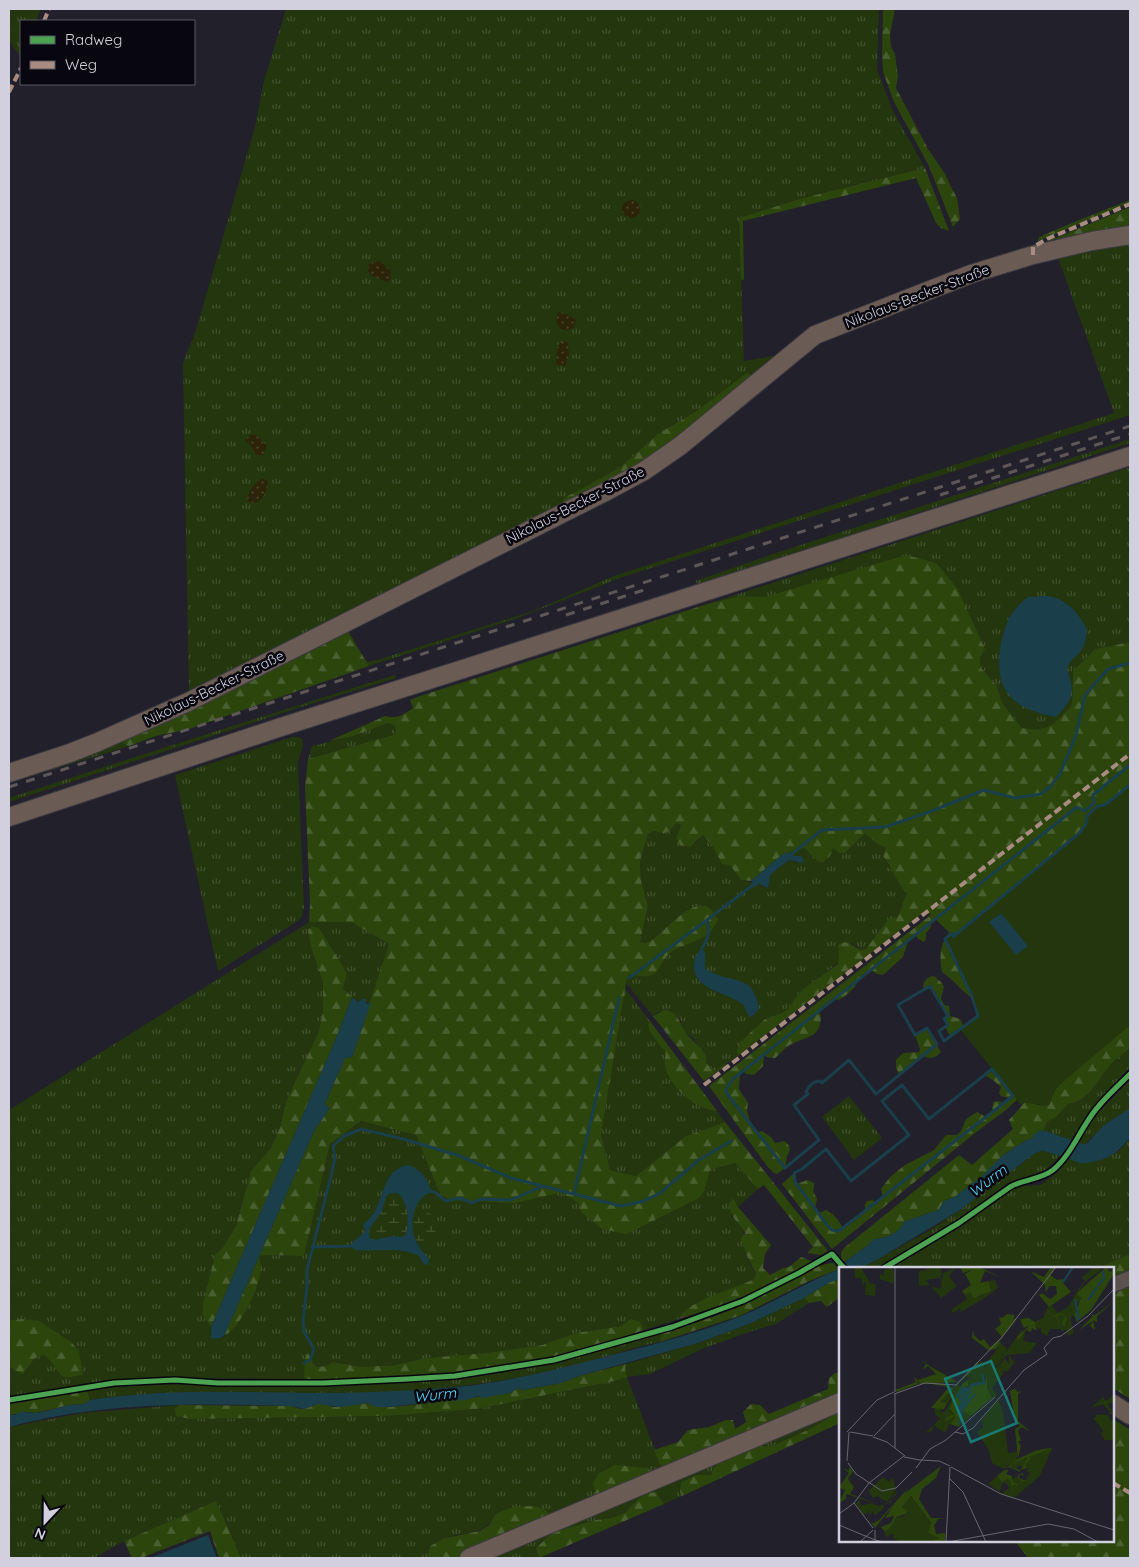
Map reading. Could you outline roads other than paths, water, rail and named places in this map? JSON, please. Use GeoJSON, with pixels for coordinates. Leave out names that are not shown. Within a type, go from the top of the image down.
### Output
{"type":"FeatureCollection","features":[{"type":"Feature","properties":{"kind":"main road","name":"Nikolaus-Becker-Straße"},"geometry":{"type":"LineString","coordinates":[[9,773],[84,748],[188,702],[644,471],[680,446],[815,335],[971,274],[1033,254],[1130,235]]}},
{"type":"Feature","properties":{"kind":"main road"},"geometry":{"type":"LineString","coordinates":[[9,817],[323,714],[1130,456]]}},
{"type":"Feature","properties":{"kind":"main road"},"geometry":{"type":"LineString","coordinates":[[469,1558],[839,1402]]}},
{"type":"Feature","properties":{"kind":"main road"},"geometry":{"type":"LineString","coordinates":[[1114,1405],[1130,1415]]}},
{"type":"Feature","properties":{"kind":"water"},"geometry":{"type":"Polygon","coordinates":[[[1050,596],[1059,599],[1078,614],[1087,630],[1083,647],[1068,667],[1072,690],[1071,695],[1064,709],[1056,717],[1035,712],[1016,702],[1006,691],[1000,675],[1001,646],[1005,628],[1012,613],[1028,597],[1050,596]]]}},
{"type":"Feature","properties":{"kind":"water"},"geometry":{"type":"Polygon","coordinates":[[[788,852],[794,856],[801,856],[804,860],[802,863],[789,860],[770,875],[768,888],[759,884],[753,888],[754,884],[751,881],[783,854],[788,852]]]}},
{"type":"Feature","properties":{"kind":"water"},"geometry":{"type":"Polygon","coordinates":[[[1001,913],[1028,946],[1016,955],[989,922],[1001,913]]]}},
{"type":"Feature","properties":{"kind":"water"},"geometry":{"type":"Polygon","coordinates":[[[702,948],[705,952],[705,968],[721,976],[745,983],[751,988],[756,996],[759,1008],[754,1015],[750,1017],[742,1004],[704,985],[699,980],[695,973],[694,965],[696,956],[702,948]]]}},
{"type":"Feature","properties":{"kind":"water"},"geometry":{"type":"Polygon","coordinates":[[[352,997],[358,1002],[366,999],[366,1004],[371,1003],[352,1057],[345,1058],[325,1103],[329,1109],[314,1131],[224,1336],[218,1339],[211,1338],[211,1327],[335,1041],[352,997]]]}},
{"type":"Feature","properties":{"kind":"water"},"geometry":{"type":"Polygon","coordinates":[[[1130,1108],[1130,1138],[1116,1152],[1096,1161],[1069,1158],[1076,1146],[1084,1147],[1103,1126],[1130,1108]]]}},
{"type":"Feature","properties":{"kind":"water"},"geometry":{"type":"Polygon","coordinates":[[[1042,1134],[1069,1143],[1062,1152],[1052,1148],[1035,1153],[960,1210],[875,1261],[862,1267],[849,1267],[845,1262],[873,1239],[883,1238],[896,1232],[905,1221],[938,1211],[944,1201],[955,1197],[980,1178],[1003,1155],[1027,1140],[1042,1134]]]}},
{"type":"Feature","properties":{"kind":"water"},"geometry":{"type":"Polygon","coordinates":[[[408,1165],[416,1169],[423,1175],[430,1187],[431,1192],[416,1207],[412,1222],[414,1237],[429,1259],[428,1265],[422,1262],[419,1256],[404,1251],[355,1250],[351,1246],[352,1242],[365,1231],[363,1224],[371,1218],[376,1210],[386,1182],[398,1168],[408,1165]],[[397,1193],[389,1194],[386,1197],[382,1211],[370,1228],[369,1236],[372,1240],[394,1236],[402,1237],[405,1235],[408,1212],[402,1197],[397,1193]]]}},
{"type":"Feature","properties":{"kind":"water"},"geometry":{"type":"Polygon","coordinates":[[[839,1269],[839,1279],[830,1282],[804,1298],[749,1324],[698,1343],[579,1376],[561,1383],[522,1390],[518,1388],[510,1393],[482,1398],[478,1396],[466,1400],[387,1407],[375,1407],[368,1403],[341,1407],[317,1404],[304,1409],[291,1406],[256,1405],[149,1406],[78,1413],[9,1427],[9,1415],[15,1415],[20,1412],[37,1413],[70,1405],[84,1404],[90,1400],[118,1396],[202,1392],[385,1392],[476,1385],[552,1370],[642,1348],[708,1328],[754,1311],[839,1269]]]}},
{"type":"Feature","properties":{"kind":"water"},"geometry":{"type":"Polygon","coordinates":[[[208,1535],[217,1558],[150,1558],[208,1535]]]}},
{"type":"Feature","properties":{"kind":"waterway"},"geometry":{"type":"LineString","coordinates":[[788,857],[822,830],[885,827],[984,790],[1015,798],[1041,794],[1050,787],[1060,774],[1076,735],[1085,695],[1108,669],[1130,663]]}},
{"type":"Feature","properties":{"kind":"waterway"},"geometry":{"type":"LineString","coordinates":[[1130,765],[1093,795],[1094,803],[1085,811],[1077,807],[733,1079],[726,1089],[727,1094],[785,1168],[819,1140],[794,1105],[808,1094],[806,1092],[808,1087],[818,1081],[822,1083],[849,1060],[876,1094],[937,1044],[927,1028],[915,1035],[898,1005],[930,986],[948,1016],[944,1019],[948,1025],[939,1031],[944,1041],[978,1016],[971,994],[945,939],[952,933],[954,936],[1071,840],[1084,827],[1087,816],[1098,806],[1105,805],[1130,785]]}},
{"type":"Feature","properties":{"kind":"waterway"},"geometry":{"type":"LineString","coordinates":[[629,978],[758,881]]}},
{"type":"Feature","properties":{"kind":"waterway"},"geometry":{"type":"LineString","coordinates":[[702,948],[708,935],[707,920]]}},
{"type":"Feature","properties":{"kind":"waterway"},"geometry":{"type":"LineString","coordinates":[[574,1194],[619,998]]}},
{"type":"Feature","properties":{"kind":"waterway"},"geometry":{"type":"LineString","coordinates":[[992,1069],[1013,1096],[839,1231],[832,1230],[828,1226],[795,1182],[794,1173],[802,1169],[826,1149],[851,1181],[909,1135],[882,1101],[902,1085],[929,1119],[992,1069]]}},
{"type":"Feature","properties":{"kind":"waterway","name":"Wurm"},"geometry":{"type":"LineString","coordinates":[[1042,1140],[1083,1154],[1098,1151],[1130,1124]]}},
{"type":"Feature","properties":{"kind":"waterway"},"geometry":{"type":"LineString","coordinates":[[304,1363],[310,1360],[314,1349],[304,1332],[303,1320],[307,1270],[335,1158],[333,1146],[344,1136],[361,1129],[403,1139],[460,1156],[511,1178],[621,1206],[644,1201],[660,1193],[699,1160],[731,1141]]}},
{"type":"Feature","properties":{"kind":"waterway"},"geometry":{"type":"LineString","coordinates":[[427,1190],[434,1192],[446,1201],[460,1198],[472,1203],[481,1199],[511,1200],[543,1186]]}},
{"type":"Feature","properties":{"kind":"waterway"},"geometry":{"type":"LineString","coordinates":[[312,1247],[355,1246]]}},
{"type":"Feature","properties":{"kind":"railway"},"geometry":{"type":"LineString","coordinates":[[9,787],[1130,426]]}},
{"type":"Feature","properties":{"kind":"railway"},"geometry":{"type":"LineString","coordinates":[[940,495],[1130,434]]}},
{"type":"Feature","properties":{"kind":"railway"},"geometry":{"type":"LineString","coordinates":[[566,615],[647,589]]}}]}
